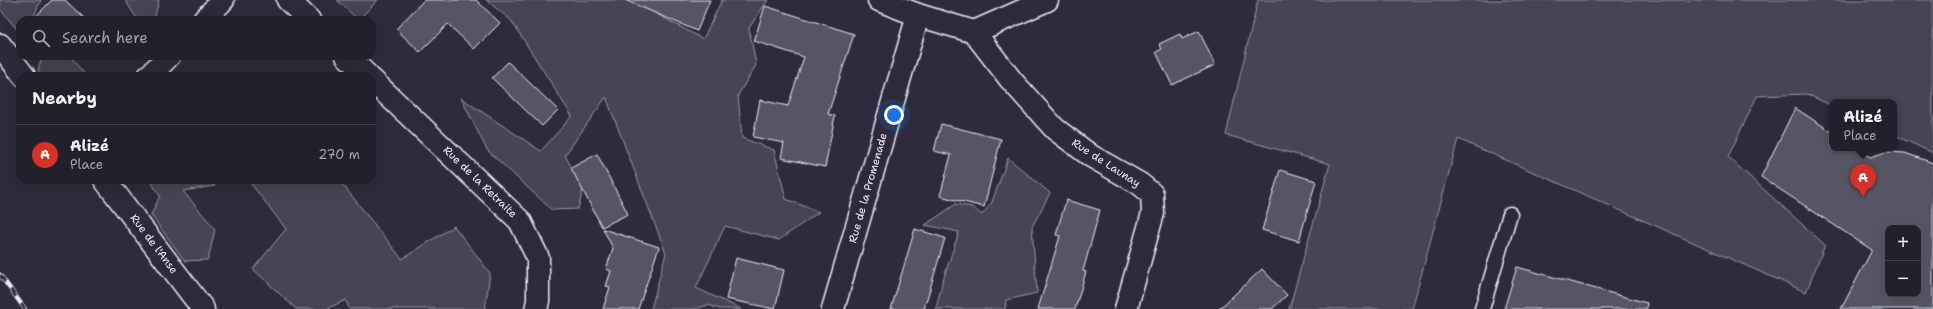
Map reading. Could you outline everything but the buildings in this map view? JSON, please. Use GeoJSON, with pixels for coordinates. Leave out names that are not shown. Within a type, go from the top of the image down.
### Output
{"type":"FeatureCollection","features":[{"type":"Feature","properties":{"kind":"street"},"geometry":{"type":"LineString","coordinates":[[208,16],[223,0]]}},
{"type":"Feature","properties":{"kind":"street"},"geometry":{"type":"LineString","coordinates":[[288,0],[305,16]]}},
{"type":"Feature","properties":{"kind":"street"},"geometry":{"type":"LineString","coordinates":[[879,0],[918,15],[974,32],[1047,0]]}},
{"type":"Feature","properties":{"kind":"street","name":"Rue de la Promenade"},"geometry":{"type":"LineString","coordinates":[[833,309],[918,15]]}},
{"type":"Feature","properties":{"kind":"street","name":"Rue de Launay"},"geometry":{"type":"LineString","coordinates":[[974,32],[1011,80],[1055,129],[1091,156],[1140,184],[1152,194],[1153,213],[1126,309]]}},
{"type":"Feature","properties":{"kind":"street"},"geometry":{"type":"LineString","coordinates":[[0,45],[21,72]]}},
{"type":"Feature","properties":{"kind":"street"},"geometry":{"type":"LineString","coordinates":[[153,72],[164,60]]}},
{"type":"Feature","properties":{"kind":"street"},"geometry":{"type":"LineString","coordinates":[[351,60],[364,72]]}},
{"type":"Feature","properties":{"kind":"street","name":"Rue de la Retraite"},"geometry":{"type":"LineString","coordinates":[[376,84],[520,221],[538,258],[538,301],[536,309]]}},
{"type":"Feature","properties":{"kind":"street","name":"Rue de l'Anse"},"geometry":{"type":"LineString","coordinates":[[108,184],[203,309]]}},
{"type":"Feature","properties":{"kind":"lane"},"geometry":{"type":"LineString","coordinates":[[1482,309],[1510,214]]}},
{"type":"Feature","properties":{"kind":"shaded area"},"geometry":{"type":"Polygon","coordinates":[[[0,0],[41,0],[34,16],[16,16],[16,28],[0,9],[0,0]]]}},
{"type":"Feature","properties":{"kind":"shaded area"},"geometry":{"type":"Polygon","coordinates":[[[125,0],[159,0],[155,16],[135,16],[125,0]]]}},
{"type":"Feature","properties":{"kind":"shaded area"},"geometry":{"type":"Polygon","coordinates":[[[337,0],[378,0],[362,16],[354,16],[337,0]]]}},
{"type":"Feature","properties":{"kind":"shaded area"},"geometry":{"type":"Polygon","coordinates":[[[486,0],[630,0],[703,39],[722,0],[768,0],[749,28],[756,65],[738,95],[742,138],[774,150],[786,199],[819,212],[779,240],[725,226],[696,288],[741,309],[720,309],[708,305],[695,309],[651,309],[666,253],[606,97],[565,155],[583,189],[578,209],[552,210],[487,150],[461,98],[541,151],[572,116],[511,20],[486,0]]]}},
{"type":"Feature","properties":{"kind":"shaded area"},"geometry":{"type":"Polygon","coordinates":[[[1258,0],[1933,0],[1933,153],[1897,136],[1897,99],[1829,99],[1829,105],[1807,94],[1757,96],[1728,157],[1825,245],[1806,292],[1458,139],[1412,309],[1289,309],[1330,164],[1226,135],[1258,0]]]}},
{"type":"Feature","properties":{"kind":"shaded area"},"geometry":{"type":"Polygon","coordinates":[[[41,60],[73,60],[83,72],[39,72],[38,70],[41,60]]]}},
{"type":"Feature","properties":{"kind":"shaded area"},"geometry":{"type":"Polygon","coordinates":[[[1008,158],[1050,193],[1032,227],[1037,293],[1006,300],[1005,309],[936,309],[942,283],[959,232],[925,225],[956,204],[972,207],[982,215],[992,202],[1008,158]]]}},
{"type":"Feature","properties":{"kind":"shaded area"},"geometry":{"type":"Polygon","coordinates":[[[152,184],[212,184],[215,186],[183,191],[215,229],[208,260],[185,261],[151,215],[160,196],[152,184]]]}},
{"type":"Feature","properties":{"kind":"shaded area"},"geometry":{"type":"Polygon","coordinates":[[[251,184],[342,184],[402,259],[454,226],[490,273],[485,309],[349,309],[346,300],[326,309],[296,309],[253,269],[286,229],[251,184]]]}},
{"type":"Feature","properties":{"kind":"railway"},"geometry":{"type":"LineString","coordinates":[[0,275],[25,309]]}},
{"type":"Feature","properties":{"kind":"place","name":"Alizé"},"geometry":{"type":"Point","coordinates":[1863,197]}}]}
